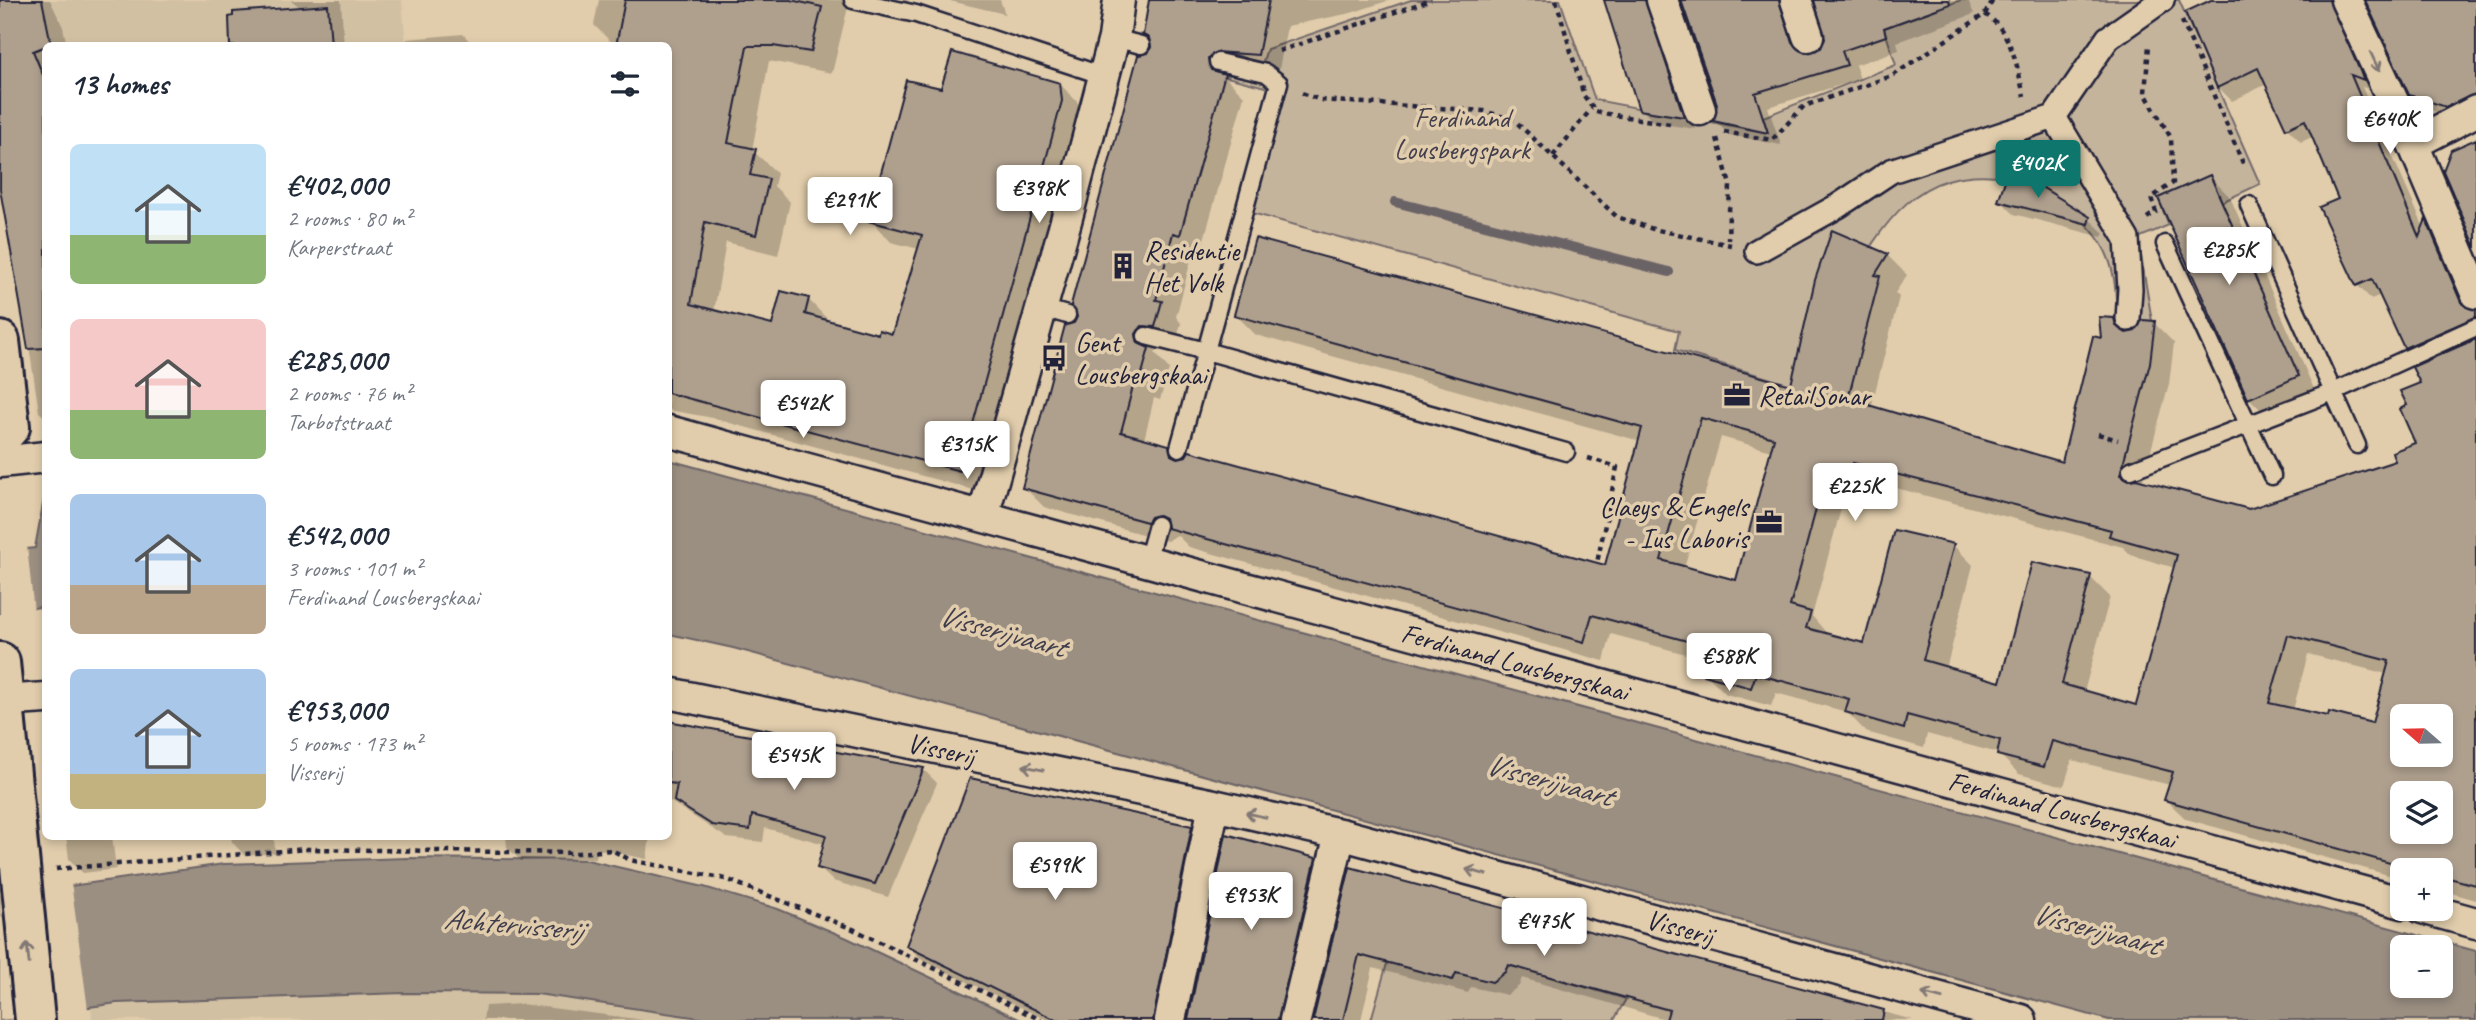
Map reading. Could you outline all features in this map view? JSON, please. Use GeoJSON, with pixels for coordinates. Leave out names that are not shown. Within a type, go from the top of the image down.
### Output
{"type":"FeatureCollection","features":[{"type":"Feature","properties":{"kind":"street"},"geometry":{"type":"LineString","coordinates":[[983,516],[1055,312],[1104,76],[1127,41],[1119,0]]}},
{"type":"Feature","properties":{"kind":"street"},"geometry":{"type":"LineString","coordinates":[[1662,0],[1688,117]]}},
{"type":"Feature","properties":{"kind":"street"},"geometry":{"type":"LineString","coordinates":[[1796,0],[1808,36]]}},
{"type":"Feature","properties":{"kind":"street"},"geometry":{"type":"LineString","coordinates":[[2346,0],[2413,144],[2476,293]]}},
{"type":"Feature","properties":{"kind":"street"},"geometry":{"type":"LineString","coordinates":[[1757,251],[1838,206],[1891,171],[2054,117],[2108,38],[2161,8]]}},
{"type":"Feature","properties":{"kind":"street"},"geometry":{"type":"LineString","coordinates":[[2413,144],[2476,111]]}},
{"type":"Feature","properties":{"kind":"street"},"geometry":{"type":"LineString","coordinates":[[2054,117],[2127,239],[2130,289],[2127,319]]}},
{"type":"Feature","properties":{"kind":"street"},"geometry":{"type":"LineString","coordinates":[[0,341],[10,427],[0,438]]}},
{"type":"Feature","properties":{"kind":"street","name":"Ferdinand Lousbergskaai"},"geometry":{"type":"LineString","coordinates":[[672,432],[2390,899]]}},
{"type":"Feature","properties":{"kind":"street"},"geometry":{"type":"LineString","coordinates":[[0,462],[42,457]]}},
{"type":"Feature","properties":{"kind":"street"},"geometry":{"type":"LineString","coordinates":[[0,662],[35,1019]]}},
{"type":"Feature","properties":{"kind":"street","name":"Visserij"},"geometry":{"type":"LineString","coordinates":[[672,694],[1214,805],[1340,834],[2021,1020]]}},
{"type":"Feature","properties":{"kind":"street"},"geometry":{"type":"LineString","coordinates":[[2,700],[42,698]]}},
{"type":"Feature","properties":{"kind":"street"},"geometry":{"type":"LineString","coordinates":[[1170,1020],[1214,805]]}},
{"type":"Feature","properties":{"kind":"street"},"geometry":{"type":"LineString","coordinates":[[1295,1020],[1340,834]]}},
{"type":"Feature","properties":{"kind":"street"},"geometry":{"type":"LineString","coordinates":[[2453,917],[2476,923]]}},
{"type":"Feature","properties":{"kind":"lane"},"geometry":{"type":"LineString","coordinates":[[853,0],[916,14],[1104,76]]}},
{"type":"Feature","properties":{"kind":"lane"},"geometry":{"type":"LineString","coordinates":[[1179,448],[1206,351],[1272,78],[1219,62]]}},
{"type":"Feature","properties":{"kind":"lane"},"geometry":{"type":"LineString","coordinates":[[2249,205],[2357,445]]}},
{"type":"Feature","properties":{"kind":"lane"},"geometry":{"type":"LineString","coordinates":[[2165,244],[2272,476]]}},
{"type":"Feature","properties":{"kind":"lane"},"geometry":{"type":"LineString","coordinates":[[2131,470],[2333,393],[2476,327]]}},
{"type":"Feature","properties":{"kind":"lane"},"geometry":{"type":"LineString","coordinates":[[1146,336],[1566,452]]}},
{"type":"Feature","properties":{"kind":"lane"},"geometry":{"type":"LineString","coordinates":[[1147,561],[1157,525]]}},
{"type":"Feature","properties":{"kind":"path"},"geometry":{"type":"LineString","coordinates":[[1431,0],[1275,52],[1272,78],[1320,100],[1484,111],[1514,120],[1618,217],[1653,229],[1757,251]]}},
{"type":"Feature","properties":{"kind":"path"},"geometry":{"type":"LineString","coordinates":[[1556,0],[1584,96],[1596,112],[1688,117]]}},
{"type":"Feature","properties":{"kind":"path"},"geometry":{"type":"LineString","coordinates":[[1728,244],[1730,184],[1715,131],[1772,140],[1804,106],[1892,76],[1985,14],[1993,0]]}},
{"type":"Feature","properties":{"kind":"path"},"geometry":{"type":"LineString","coordinates":[[2161,8],[2245,168]]}},
{"type":"Feature","properties":{"kind":"path"},"geometry":{"type":"LineString","coordinates":[[2124,232],[2156,212],[2151,198],[2173,183],[2171,138],[2145,93],[2150,36],[2161,8]]}},
{"type":"Feature","properties":{"kind":"path"},"geometry":{"type":"LineString","coordinates":[[1985,14],[1997,22],[2015,57],[2031,125]]}},
{"type":"Feature","properties":{"kind":"path"},"geometry":{"type":"LineString","coordinates":[[1553,156],[1592,108]]}},
{"type":"Feature","properties":{"kind":"path"},"geometry":{"type":"LineString","coordinates":[[2098,434],[2118,440]]}},
{"type":"Feature","properties":{"kind":"path"},"geometry":{"type":"LineString","coordinates":[[1566,452],[1617,467],[1597,563]]}},
{"type":"Feature","properties":{"kind":"path"},"geometry":{"type":"LineString","coordinates":[[21,882],[111,863],[157,863],[307,849],[578,853],[611,850],[630,860],[726,879],[853,929],[1041,1020]]}},
{"type":"Feature","properties":{"kind":"shaded area"},"geometry":{"type":"Polygon","coordinates":[[[0,0],[402,0],[406,42],[42,42],[42,63],[0,79],[0,0]]]}},
{"type":"Feature","properties":{"kind":"shaded area"},"geometry":{"type":"Polygon","coordinates":[[[537,994],[694,1017],[693,1020],[92,1020],[91,1006],[275,995],[537,994]]]}},
{"type":"Feature","properties":{"kind":"green space","name":"Ferdinand Lousbergspark"},"geometry":{"type":"Polygon","coordinates":[[[1411,0],[1560,0],[1595,100],[1768,133],[1763,117],[1896,65],[1884,28],[1961,0],[2179,0],[2260,184],[2222,202],[2210,175],[2158,198],[2169,225],[2138,238],[2152,321],[2116,318],[2116,293],[2106,253],[2086,224],[2033,185],[2034,181],[2008,175],[1975,175],[1949,180],[1926,189],[1906,204],[1873,243],[1791,385],[1675,350],[1679,331],[1252,213],[1285,92],[1215,74],[1221,50],[1262,64],[1267,49],[1411,0]]]}},
{"type":"Feature","properties":{"kind":"green space"},"geometry":{"type":"Polygon","coordinates":[[[1388,960],[1453,980],[1459,967],[1492,982],[1499,977],[1501,967],[1508,965],[1626,999],[1614,1020],[1371,1020],[1388,960]]]}},
{"type":"Feature","properties":{"kind":"water","name":"Visserijvaart"},"geometry":{"type":"Polygon","coordinates":[[[672,461],[2417,935],[2390,935],[2390,998],[2453,998],[2453,945],[2476,951],[2476,1020],[2109,1020],[733,648],[672,635],[672,461]]]}},
{"type":"Feature","properties":{"kind":"water"},"geometry":{"type":"Polygon","coordinates":[[[42,510],[42,611],[40,607],[0,613],[0,552],[35,548],[42,510]]]}},
{"type":"Feature","properties":{"kind":"water","name":"Achtervisserij"},"geometry":{"type":"Polygon","coordinates":[[[407,858],[587,860],[704,887],[778,909],[847,938],[1021,1020],[713,1020],[537,994],[404,993],[117,1003],[0,1020],[0,896],[224,864],[407,858]]]}},
{"type":"Feature","properties":{"kind":"pier"},"geometry":{"type":"Polygon","coordinates":[[[27,546],[34,612],[0,617],[0,549],[27,546]]]}},
{"type":"Feature","properties":{"kind":"pier"},"geometry":{"type":"Polygon","coordinates":[[[71,882],[88,1010],[0,1020],[0,892],[71,882]]]}},
{"type":"Feature","properties":{"kind":"building"},"geometry":{"type":"Polygon","coordinates":[[[0,0],[42,0],[51,42],[42,42],[42,48],[33,51],[42,72],[42,348],[28,349],[0,189],[0,0]]]}},
{"type":"Feature","properties":{"kind":"building"},"geometry":{"type":"Polygon","coordinates":[[[625,0],[791,0],[822,7],[811,52],[773,46],[747,46],[728,143],[756,149],[750,175],[769,179],[756,235],[705,222],[691,304],[772,325],[781,291],[809,298],[805,314],[878,334],[879,330],[892,334],[922,235],[868,221],[906,80],[941,88],[952,52],[1060,83],[1062,101],[960,471],[672,394],[672,42],[617,42],[625,0]]]}},
{"type":"Feature","properties":{"kind":"building"},"geometry":{"type":"Polygon","coordinates":[[[1149,0],[1269,0],[1258,55],[1216,52],[1208,59],[1211,70],[1225,74],[1180,235],[1173,233],[1156,300],[1162,301],[1155,327],[1142,326],[1136,334],[1138,343],[1149,348],[1140,381],[1135,379],[1121,432],[1169,445],[1171,455],[1177,458],[1186,456],[1189,451],[1605,565],[1642,428],[1234,315],[1255,238],[1791,385],[1815,280],[1832,230],[1888,254],[1875,275],[1880,276],[1848,399],[2062,462],[2093,336],[2101,338],[2099,317],[2114,318],[2116,326],[2126,333],[2135,331],[2142,320],[2155,321],[2150,363],[2120,475],[2129,480],[2136,479],[2249,509],[2395,461],[2392,452],[2415,443],[2400,409],[2407,405],[2400,391],[2420,383],[2412,367],[2476,339],[2476,885],[2453,879],[2453,858],[2390,858],[2390,863],[2164,800],[2173,772],[2052,741],[2044,767],[1997,755],[2000,740],[1907,715],[1904,729],[1845,712],[1849,699],[1756,674],[1751,688],[1704,675],[1709,647],[1592,615],[1584,642],[1167,528],[1165,518],[1159,515],[1150,517],[1147,522],[1022,488],[1065,325],[1074,323],[1077,317],[1071,305],[1138,55],[1148,53],[1151,47],[1149,38],[1143,35],[1149,0]],[[1701,418],[1661,560],[1736,580],[1774,438],[1701,418]],[[1853,463],[1847,479],[1826,472],[1790,606],[1811,612],[1806,628],[1864,643],[1894,530],[1954,544],[1923,660],[2000,682],[2032,562],[2091,575],[2062,684],[2136,705],[2177,555],[2109,536],[2111,530],[1853,463]],[[2288,635],[2269,703],[2328,716],[2329,712],[2372,723],[2389,661],[2288,635]]]}},
{"type":"Feature","properties":{"kind":"building"},"geometry":{"type":"Polygon","coordinates":[[[1604,0],[1645,0],[1684,117],[1639,110],[1604,0]]]}},
{"type":"Feature","properties":{"kind":"building"},"geometry":{"type":"Polygon","coordinates":[[[1681,0],[1779,0],[1792,42],[1805,53],[1821,48],[1825,39],[1814,0],[1949,0],[1950,4],[1884,28],[1886,36],[1842,51],[1847,65],[1755,93],[1768,133],[1713,121],[1717,104],[1681,0]]]}},
{"type":"Feature","properties":{"kind":"building"},"geometry":{"type":"Polygon","coordinates":[[[2211,0],[2329,0],[2364,80],[2351,75],[2419,237],[2426,219],[2460,300],[2466,307],[2476,310],[2476,317],[2404,348],[2372,279],[2356,286],[2319,207],[2338,199],[2305,120],[2286,129],[2258,68],[2217,88],[2185,12],[2211,0]]]}},
{"type":"Feature","properties":{"kind":"building"},"geometry":{"type":"Polygon","coordinates":[[[2365,0],[2476,0],[2476,94],[2446,107],[2409,95],[2365,0]]]}},
{"type":"Feature","properties":{"kind":"building"},"geometry":{"type":"Polygon","coordinates":[[[328,5],[331,42],[230,42],[229,17],[233,16],[233,12],[328,5]]]}},
{"type":"Feature","properties":{"kind":"building"},"geometry":{"type":"Polygon","coordinates":[[[2476,139],[2476,248],[2443,171],[2451,150],[2476,139]]]}},
{"type":"Feature","properties":{"kind":"building"},"geometry":{"type":"Polygon","coordinates":[[[2007,175],[2030,180],[2090,217],[2088,224],[1998,201],[2007,175]]]}},
{"type":"Feature","properties":{"kind":"building"},"geometry":{"type":"Polygon","coordinates":[[[2210,175],[2299,376],[2248,399],[2158,198],[2210,175]]]}},
{"type":"Feature","properties":{"kind":"building"},"geometry":{"type":"Polygon","coordinates":[[[672,722],[924,768],[875,884],[817,868],[826,835],[752,815],[750,830],[712,825],[674,801],[677,784],[672,783],[672,722]]]}},
{"type":"Feature","properties":{"kind":"building"},"geometry":{"type":"Polygon","coordinates":[[[970,778],[1192,826],[1153,1020],[1056,1020],[906,946],[970,778]]]}},
{"type":"Feature","properties":{"kind":"building"},"geometry":{"type":"Polygon","coordinates":[[[1226,834],[1316,858],[1278,1020],[1188,1020],[1226,834]]]}},
{"type":"Feature","properties":{"kind":"building"},"geometry":{"type":"Polygon","coordinates":[[[1350,867],[1884,1010],[1882,1020],[1666,1020],[1669,1010],[1508,965],[1505,972],[1492,982],[1456,973],[1453,980],[1359,955],[1343,1020],[1313,1020],[1350,867]]]}},
{"type":"Feature","properties":{"kind":"waterway"},"geometry":{"type":"LineString","coordinates":[[1395,202],[1669,272]]}},
{"type":"Feature","properties":{"kind":"place","name":"Residentie Het Volk"},"geometry":{"type":"Point","coordinates":[1123,266]}},
{"type":"Feature","properties":{"kind":"place","name":"Gent Lousbergskaai"},"geometry":{"type":"Point","coordinates":[1054,358]}},
{"type":"Feature","properties":{"kind":"place","name":"RetailSonar"},"geometry":{"type":"Point","coordinates":[1737,395]}},
{"type":"Feature","properties":{"kind":"place","name":"Claeys & Engels - Ius Laboris"},"geometry":{"type":"Point","coordinates":[1769,522]}}]}
